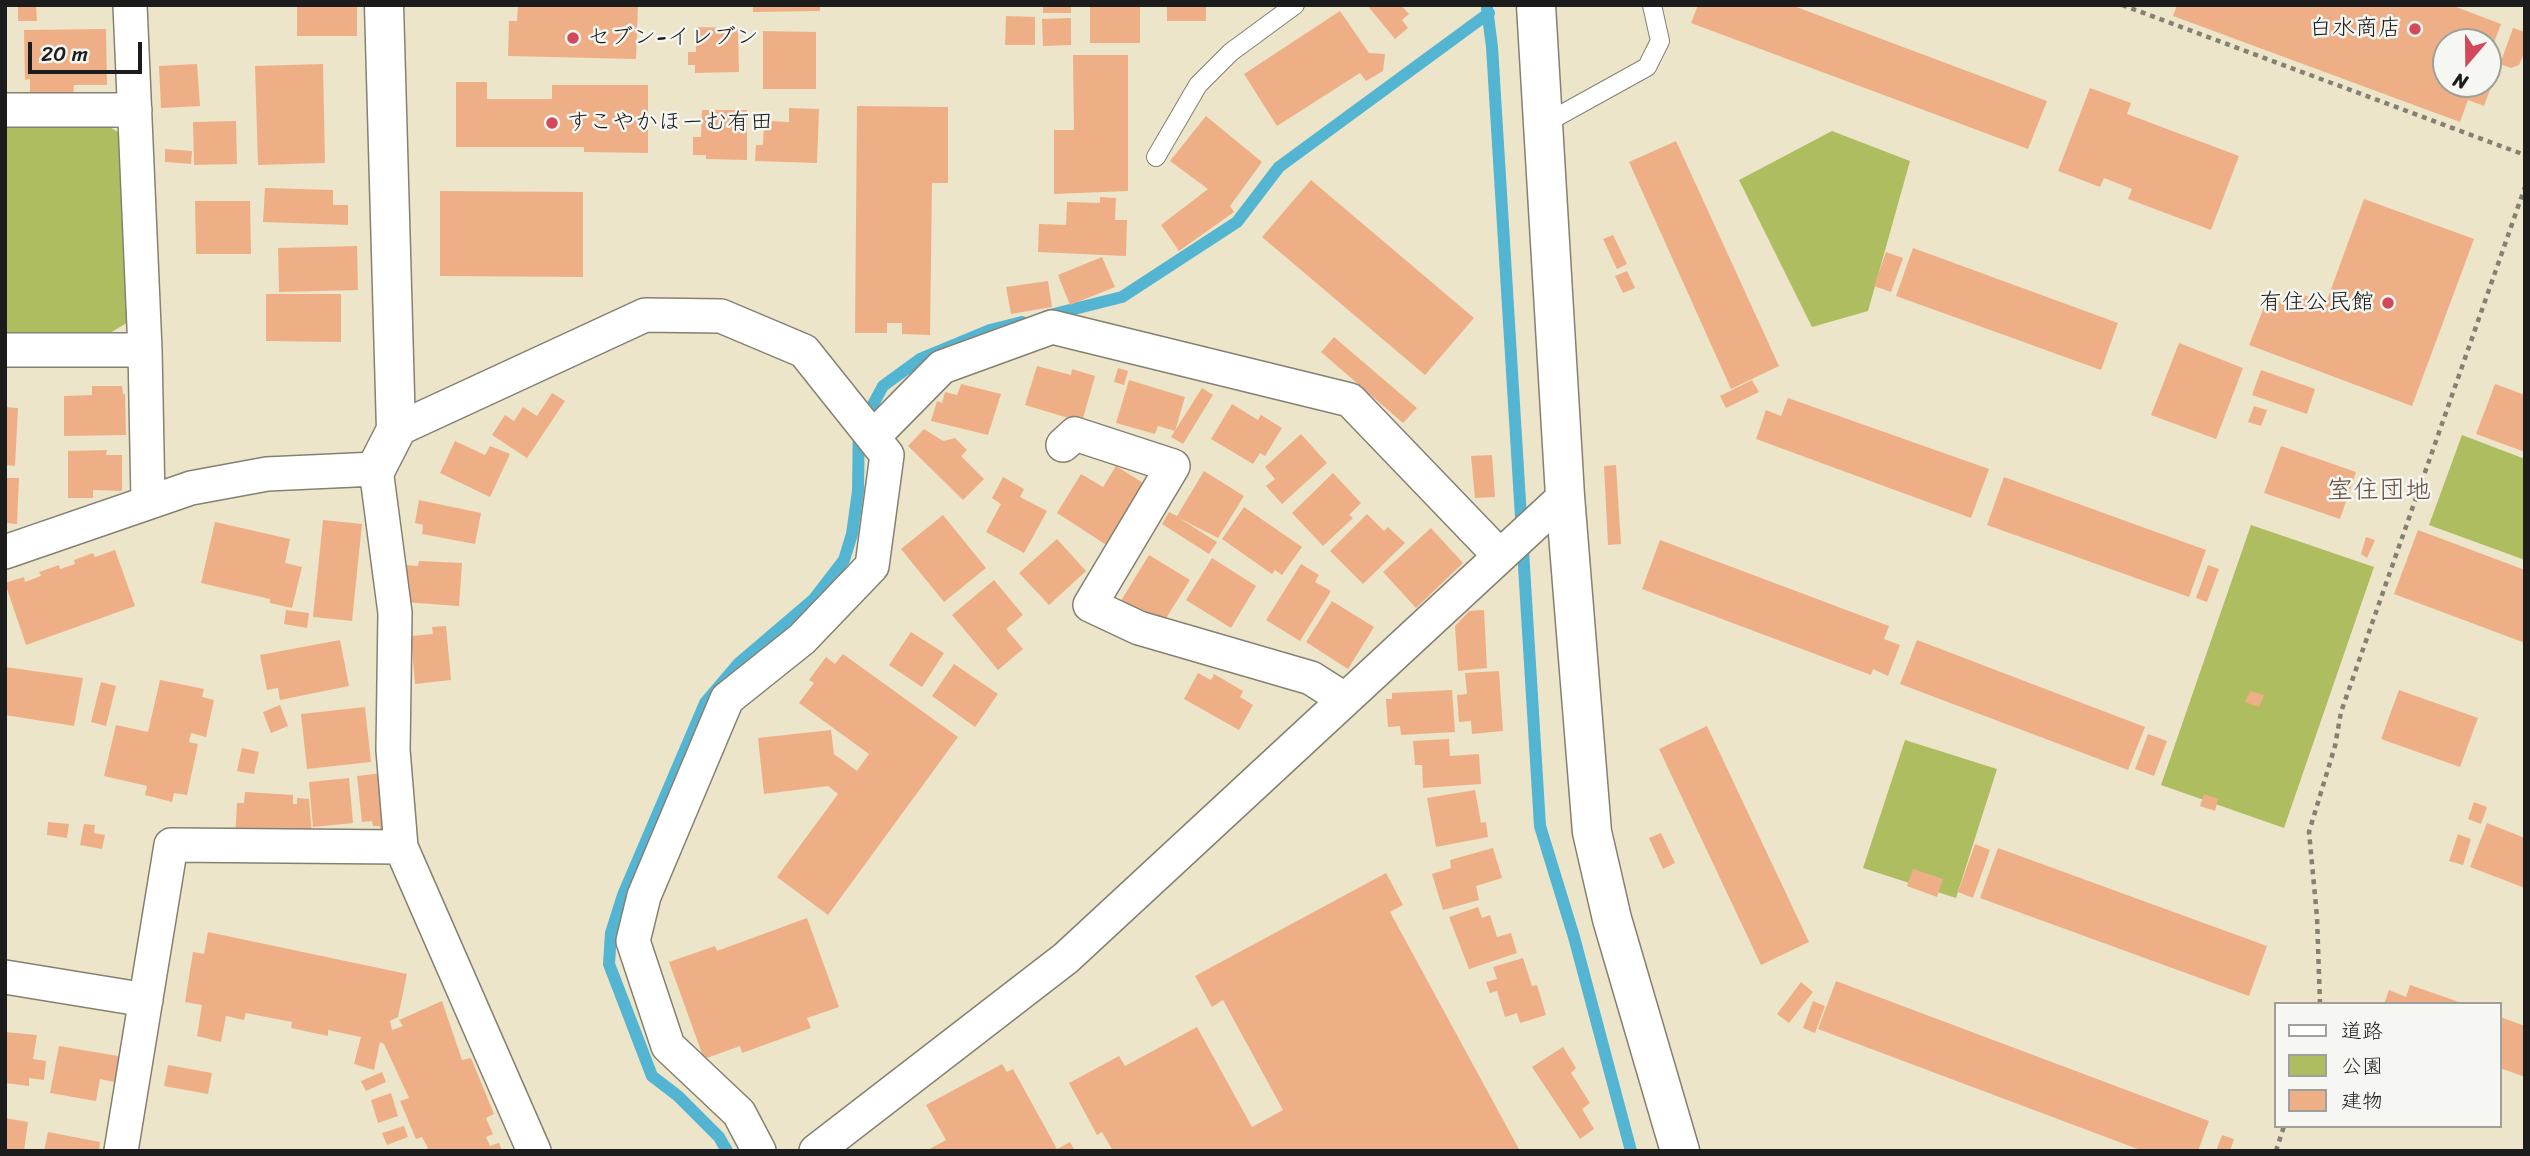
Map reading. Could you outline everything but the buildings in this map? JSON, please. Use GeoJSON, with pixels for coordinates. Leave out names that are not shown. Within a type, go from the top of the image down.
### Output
{"type":"FeatureCollection","features":[{"type":"Feature","properties":{"kind":"street"},"geometry":{"type":"LineString","coordinates":[[130,5],[145,350],[148,501]]}},
{"type":"Feature","properties":{"kind":"street"},"geometry":{"type":"LineString","coordinates":[[384,5],[396,430],[376,470],[395,612],[393,750],[401,847],[534,1151]]}},
{"type":"Feature","properties":{"kind":"street"},"geometry":{"type":"LineString","coordinates":[[1535,5],[1564,496],[1592,832],[1612,919],[1679,1151]]}},
{"type":"Feature","properties":{"kind":"street"},"geometry":{"type":"LineString","coordinates":[[5,110],[135,110]]}},
{"type":"Feature","properties":{"kind":"street"},"geometry":{"type":"LineString","coordinates":[[396,430],[645,315],[722,316],[804,351],[887,455],[872,566],[802,639],[727,699],[644,896],[633,941],[668,1046],[739,1113],[759,1151]]}},
{"type":"Feature","properties":{"kind":"street"},"geometry":{"type":"LineString","coordinates":[[865,426],[942,367],[1052,327],[1350,400],[1501,554]]}},
{"type":"Feature","properties":{"kind":"street"},"geometry":{"type":"LineString","coordinates":[[5,350],[145,350]]}},
{"type":"Feature","properties":{"kind":"street"},"geometry":{"type":"LineString","coordinates":[[1063,445],[1075,434],[1173,466],[1090,605],[1139,628],[1311,678],[1345,699]]}},
{"type":"Feature","properties":{"kind":"street"},"geometry":{"type":"LineString","coordinates":[[5,552],[191,488],[267,474],[376,470]]}},
{"type":"Feature","properties":{"kind":"street"},"geometry":{"type":"LineString","coordinates":[[816,1151],[1066,958],[1564,496]]}},
{"type":"Feature","properties":{"kind":"street"},"geometry":{"type":"LineString","coordinates":[[121,1151],[171,845],[401,847]]}},
{"type":"Feature","properties":{"kind":"street"},"geometry":{"type":"LineString","coordinates":[[5,976],[146,1000]]}},
{"type":"Feature","properties":{"kind":"lane"},"geometry":{"type":"LineString","coordinates":[[1156,157],[1198,85],[1231,52],[1295,5]]}},
{"type":"Feature","properties":{"kind":"lane"},"geometry":{"type":"LineString","coordinates":[[1544,124],[1647,67],[1660,41],[1652,5]]}},
{"type":"Feature","properties":{"kind":"path"},"geometry":{"type":"LineString","coordinates":[[2122,5],[2525,155]]}},
{"type":"Feature","properties":{"kind":"path"},"geometry":{"type":"LineString","coordinates":[[2320,1002],[2317,917],[2309,832],[2342,712],[2525,187]]}},
{"type":"Feature","properties":{"kind":"path"},"geometry":{"type":"LineString","coordinates":[[2276,1151],[2283,1128]]}},
{"type":"Feature","properties":{"kind":"green space"},"geometry":{"type":"Polygon","coordinates":[[[5,121],[101,121],[119,133],[130,321],[110,333],[5,333],[5,121]]]}},
{"type":"Feature","properties":{"kind":"green space"},"geometry":{"type":"Polygon","coordinates":[[[1832,131],[1910,161],[1868,311],[1812,327],[1739,180],[1832,131]]]}},
{"type":"Feature","properties":{"kind":"green space"},"geometry":{"type":"Polygon","coordinates":[[[2462,435],[2525,459],[2525,560],[2429,525],[2462,435]]]}},
{"type":"Feature","properties":{"kind":"green space"},"geometry":{"type":"Polygon","coordinates":[[[2251,525],[2374,567],[2284,828],[2161,785],[2251,525]]]}},
{"type":"Feature","properties":{"kind":"green space"},"geometry":{"type":"Polygon","coordinates":[[[1905,740],[1997,769],[1956,898],[1863,868],[1905,740]]]}},
{"type":"Feature","properties":{"kind":"waterway"},"geometry":{"type":"LineString","coordinates":[[1487,8],[1492,47],[1540,826],[1574,937],[1631,1151]]}},
{"type":"Feature","properties":{"kind":"waterway"},"geometry":{"type":"LineString","coordinates":[[1046,316],[1122,297],[1237,222],[1279,167],[1489,13]]}},
{"type":"Feature","properties":{"kind":"waterway"},"geometry":{"type":"LineString","coordinates":[[727,1151],[719,1137],[678,1096],[652,1076],[609,964],[611,933],[623,895],[705,703],[739,663],[814,599],[844,560],[852,534],[858,491],[859,418],[870,410],[883,386],[920,359],[990,330],[1022,322]]}},
{"type":"Feature","properties":{"kind":"place","name":"白水商店"},"geometry":{"type":"Point","coordinates":[2415,29]}},
{"type":"Feature","properties":{"kind":"place","name":"セブン-イレブン"},"geometry":{"type":"Point","coordinates":[573,38]}},
{"type":"Feature","properties":{"kind":"place","name":"すこやかほーむ有田"},"geometry":{"type":"Point","coordinates":[552,123]}},
{"type":"Feature","properties":{"kind":"place","name":"有住公民館"},"geometry":{"type":"Point","coordinates":[2388,303]}},
{"type":"Feature","properties":{"kind":"district","name":"室住団地"},"geometry":{"type":"Point","coordinates":[2379,491]}}]}
